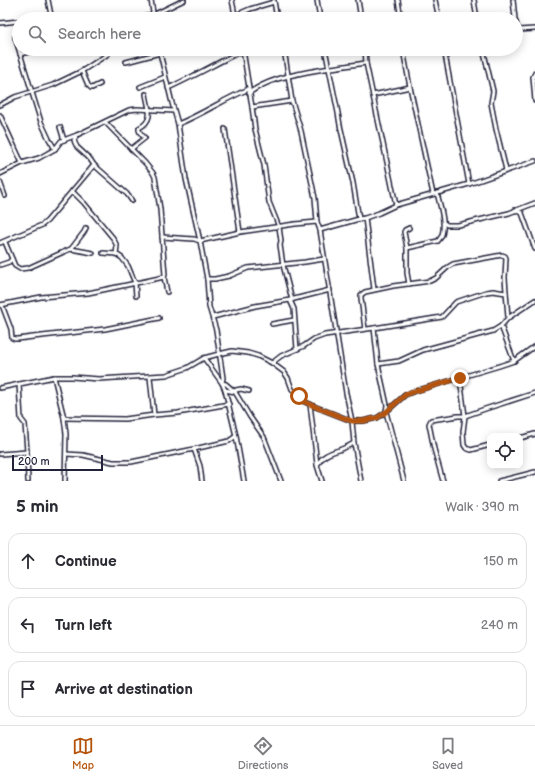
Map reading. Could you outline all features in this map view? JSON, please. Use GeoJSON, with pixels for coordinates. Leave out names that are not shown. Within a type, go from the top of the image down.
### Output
{"type":"FeatureCollection","features":[{"type":"Feature","properties":{"kind":"street"},"geometry":{"type":"LineString","coordinates":[[48,0],[50,12]]}},
{"type":"Feature","properties":{"kind":"street"},"geometry":{"type":"LineString","coordinates":[[152,0],[153,12]]}},
{"type":"Feature","properties":{"kind":"street"},"geometry":{"type":"LineString","coordinates":[[159,12],[184,0]]}},
{"type":"Feature","properties":{"kind":"street"},"geometry":{"type":"LineString","coordinates":[[232,0],[234,12]]}},
{"type":"Feature","properties":{"kind":"street"},"geometry":{"type":"LineString","coordinates":[[317,0],[319,12]]}},
{"type":"Feature","properties":{"kind":"street"},"geometry":{"type":"LineString","coordinates":[[358,0],[360,12]]}},
{"type":"Feature","properties":{"kind":"street"},"geometry":{"type":"LineString","coordinates":[[398,0],[400,12]]}},
{"type":"Feature","properties":{"kind":"street"},"geometry":{"type":"LineString","coordinates":[[435,0],[438,12]]}},
{"type":"Feature","properties":{"kind":"street"},"geometry":{"type":"LineString","coordinates":[[474,0],[476,12]]}},
{"type":"Feature","properties":{"kind":"street"},"geometry":{"type":"LineString","coordinates":[[513,0],[515,12]]}},
{"type":"Feature","properties":{"kind":"street"},"geometry":{"type":"LineString","coordinates":[[242,12],[274,1],[276,12]]}},
{"type":"Feature","properties":{"kind":"street"},"geometry":{"type":"LineString","coordinates":[[0,23],[12,22]]}},
{"type":"Feature","properties":{"kind":"street"},"geometry":{"type":"LineString","coordinates":[[523,30],[535,29]]}},
{"type":"Feature","properties":{"kind":"street"},"geometry":{"type":"LineString","coordinates":[[21,56],[41,122],[55,149]]}},
{"type":"Feature","properties":{"kind":"street"},"geometry":{"type":"LineString","coordinates":[[0,105],[31,92],[53,85],[82,71],[105,56]]}},
{"type":"Feature","properties":{"kind":"street"},"geometry":{"type":"LineString","coordinates":[[126,62],[144,56]]}},
{"type":"Feature","properties":{"kind":"street"},"geometry":{"type":"LineString","coordinates":[[160,56],[178,124],[186,179],[207,279],[209,307],[216,330],[223,378],[222,383]]}},
{"type":"Feature","properties":{"kind":"street"},"geometry":{"type":"LineString","coordinates":[[168,88],[232,56]]}},
{"type":"Feature","properties":{"kind":"street"},"geometry":{"type":"LineString","coordinates":[[246,56],[255,129],[264,165],[269,202],[279,227],[283,265],[294,309]]}},
{"type":"Feature","properties":{"kind":"street"},"geometry":{"type":"LineString","coordinates":[[285,56],[292,101],[315,198],[361,481]]}},
{"type":"Feature","properties":{"kind":"street"},"geometry":{"type":"LineString","coordinates":[[326,56],[359,219]]}},
{"type":"Feature","properties":{"kind":"street"},"geometry":{"type":"LineString","coordinates":[[366,56],[396,205]]}},
{"type":"Feature","properties":{"kind":"street"},"geometry":{"type":"LineString","coordinates":[[404,56],[433,194]]}},
{"type":"Feature","properties":{"kind":"street"},"geometry":{"type":"LineString","coordinates":[[445,56],[469,184]]}},
{"type":"Feature","properties":{"kind":"street"},"geometry":{"type":"LineString","coordinates":[[485,56],[493,91],[491,103],[506,170]]}},
{"type":"Feature","properties":{"kind":"street"},"geometry":{"type":"LineString","coordinates":[[178,124],[237,94],[249,91],[276,79],[329,68],[366,63]]}},
{"type":"Feature","properties":{"kind":"street"},"geometry":{"type":"LineString","coordinates":[[82,71],[88,85],[91,88],[100,84]]}},
{"type":"Feature","properties":{"kind":"street"},"geometry":{"type":"LineString","coordinates":[[535,73],[535,102]]}},
{"type":"Feature","properties":{"kind":"street"},"geometry":{"type":"LineString","coordinates":[[140,87],[165,77]]}},
{"type":"Feature","properties":{"kind":"street"},"geometry":{"type":"LineString","coordinates":[[373,95],[410,87]]}},
{"type":"Feature","properties":{"kind":"street"},"geometry":{"type":"LineString","coordinates":[[131,149],[144,139],[139,129],[148,123],[149,118],[146,94]]}},
{"type":"Feature","properties":{"kind":"street"},"geometry":{"type":"LineString","coordinates":[[252,107],[292,101]]}},
{"type":"Feature","properties":{"kind":"street"},"geometry":{"type":"LineString","coordinates":[[0,174],[22,163],[39,158],[55,149],[61,141],[129,110],[137,108],[174,111]]}},
{"type":"Feature","properties":{"kind":"street"},"geometry":{"type":"LineString","coordinates":[[0,115],[22,163]]}},
{"type":"Feature","properties":{"kind":"street"},"geometry":{"type":"LineString","coordinates":[[105,122],[150,169],[155,177],[166,272],[164,276],[167,292]]}},
{"type":"Feature","properties":{"kind":"street"},"geometry":{"type":"LineString","coordinates":[[60,128],[64,140]]}},
{"type":"Feature","properties":{"kind":"street"},"geometry":{"type":"LineString","coordinates":[[225,129],[240,232]]}},
{"type":"Feature","properties":{"kind":"street"},"geometry":{"type":"LineString","coordinates":[[74,144],[74,140],[77,135]]}},
{"type":"Feature","properties":{"kind":"street"},"geometry":{"type":"LineString","coordinates":[[70,138],[74,144],[90,159],[94,166],[127,194],[132,201]]}},
{"type":"Feature","properties":{"kind":"street"},"geometry":{"type":"LineString","coordinates":[[320,230],[365,218],[396,205],[469,184],[535,161]]}},
{"type":"Feature","properties":{"kind":"street"},"geometry":{"type":"LineString","coordinates":[[0,243],[42,225],[51,217],[94,166]]}},
{"type":"Feature","properties":{"kind":"street"},"geometry":{"type":"LineString","coordinates":[[0,182],[5,196]]}},
{"type":"Feature","properties":{"kind":"street"},"geometry":{"type":"LineString","coordinates":[[72,191],[113,238],[117,246],[116,254]]}},
{"type":"Feature","properties":{"kind":"street"},"geometry":{"type":"LineString","coordinates":[[407,248],[438,241],[442,238],[444,222],[437,193]]}},
{"type":"Feature","properties":{"kind":"street"},"geometry":{"type":"LineString","coordinates":[[444,222],[447,225],[458,225],[509,213],[535,203]]}},
{"type":"Feature","properties":{"kind":"street"},"geometry":{"type":"LineString","coordinates":[[523,207],[522,213],[535,246]]}},
{"type":"Feature","properties":{"kind":"street"},"geometry":{"type":"LineString","coordinates":[[514,210],[522,213]]}},
{"type":"Feature","properties":{"kind":"street"},"geometry":{"type":"LineString","coordinates":[[365,218],[374,289]]}},
{"type":"Feature","properties":{"kind":"street"},"geometry":{"type":"LineString","coordinates":[[162,237],[194,239],[200,241],[240,232],[318,222]]}},
{"type":"Feature","properties":{"kind":"street"},"geometry":{"type":"LineString","coordinates":[[71,249],[86,228]]}},
{"type":"Feature","properties":{"kind":"street"},"geometry":{"type":"LineString","coordinates":[[409,284],[407,273],[407,248],[404,232],[410,228]]}},
{"type":"Feature","properties":{"kind":"street"},"geometry":{"type":"LineString","coordinates":[[5,242],[15,266],[20,269],[24,269],[71,249],[93,253]]}},
{"type":"Feature","properties":{"kind":"street"},"geometry":{"type":"LineString","coordinates":[[103,253],[116,254],[122,258],[128,266],[135,283],[136,296]]}},
{"type":"Feature","properties":{"kind":"street"},"geometry":{"type":"LineString","coordinates":[[365,329],[361,295],[365,292],[374,289],[433,280],[444,269],[453,264],[502,255],[506,258],[505,278],[508,318]]}},
{"type":"Feature","properties":{"kind":"street"},"geometry":{"type":"LineString","coordinates":[[0,265],[9,262],[12,259]]}},
{"type":"Feature","properties":{"kind":"street"},"geometry":{"type":"LineString","coordinates":[[207,279],[229,276],[248,268],[324,259]]}},
{"type":"Feature","properties":{"kind":"street"},"geometry":{"type":"LineString","coordinates":[[159,318],[105,329],[16,340],[12,338],[1,305],[41,297],[88,292],[164,276]]}},
{"type":"Feature","properties":{"kind":"street"},"geometry":{"type":"LineString","coordinates":[[213,317],[255,306],[296,299],[330,290]]}},
{"type":"Feature","properties":{"kind":"street"},"geometry":{"type":"LineString","coordinates":[[272,363],[314,339],[326,335],[442,317],[456,302],[486,292],[493,291],[506,293]]}},
{"type":"Feature","properties":{"kind":"street"},"geometry":{"type":"LineString","coordinates":[[296,299],[294,302],[294,320],[297,349]]}},
{"type":"Feature","properties":{"kind":"street"},"geometry":{"type":"LineString","coordinates":[[378,364],[399,361],[423,350],[493,331],[501,326],[508,318],[535,300]]}},
{"type":"Feature","properties":{"kind":"street"},"geometry":{"type":"LineString","coordinates":[[272,324],[294,320]]}},
{"type":"Feature","properties":{"kind":"street"},"geometry":{"type":"LineString","coordinates":[[501,326],[514,360]]}},
{"type":"Feature","properties":{"kind":"street"},"geometry":{"type":"LineString","coordinates":[[374,328],[378,364],[387,405],[386,412],[404,481]]}},
{"type":"Feature","properties":{"kind":"street"},"geometry":{"type":"LineString","coordinates":[[0,388],[54,377],[99,379],[166,375],[186,368],[204,358],[232,351],[258,356],[272,363],[284,372],[294,392],[303,401],[352,421],[363,421],[377,418],[405,395],[500,366],[514,360],[535,346]]}},
{"type":"Feature","properties":{"kind":"street"},"geometry":{"type":"LineString","coordinates":[[204,358],[222,383],[225,390],[236,436],[244,481]]}},
{"type":"Feature","properties":{"kind":"street"},"geometry":{"type":"LineString","coordinates":[[54,377],[64,418],[66,434],[65,481]]}},
{"type":"Feature","properties":{"kind":"street"},"geometry":{"type":"LineString","coordinates":[[150,377],[154,415]]}},
{"type":"Feature","properties":{"kind":"street"},"geometry":{"type":"LineString","coordinates":[[460,378],[465,416],[463,432],[464,445],[466,448],[471,450],[487,446]]}},
{"type":"Feature","properties":{"kind":"street"},"geometry":{"type":"LineString","coordinates":[[222,383],[226,384],[235,392],[264,437],[281,481]]}},
{"type":"Feature","properties":{"kind":"street"},"geometry":{"type":"LineString","coordinates":[[19,384],[21,419],[25,424],[28,481]]}},
{"type":"Feature","properties":{"kind":"street"},"geometry":{"type":"LineString","coordinates":[[225,390],[235,392],[238,389],[248,391]]}},
{"type":"Feature","properties":{"kind":"street"},"geometry":{"type":"LineString","coordinates":[[442,481],[429,422],[431,420],[465,416],[535,393]]}},
{"type":"Feature","properties":{"kind":"street"},"geometry":{"type":"LineString","coordinates":[[64,418],[125,418],[178,413],[228,404]]}},
{"type":"Feature","properties":{"kind":"street"},"geometry":{"type":"LineString","coordinates":[[310,404],[317,464],[322,481]]}},
{"type":"Feature","properties":{"kind":"street"},"geometry":{"type":"LineString","coordinates":[[523,437],[535,434]]}},
{"type":"Feature","properties":{"kind":"street"},"geometry":{"type":"LineString","coordinates":[[66,454],[83,455],[113,462],[131,462],[194,449],[229,440],[236,436]]}},
{"type":"Feature","properties":{"kind":"street"},"geometry":{"type":"LineString","coordinates":[[317,464],[324,456],[354,443]]}},
{"type":"Feature","properties":{"kind":"street"},"geometry":{"type":"LineString","coordinates":[[194,449],[200,466],[202,481]]}},
{"type":"Feature","properties":{"kind":"street"},"geometry":{"type":"LineString","coordinates":[[315,450],[318,454],[324,456]]}},
{"type":"Feature","properties":{"kind":"street"},"geometry":{"type":"LineString","coordinates":[[0,454],[27,452]]}},
{"type":"Feature","properties":{"kind":"street"},"geometry":{"type":"LineString","coordinates":[[499,481],[535,472]]}},
{"type":"Feature","properties":{"kind":"street"},"geometry":{"type":"LineString","coordinates":[[520,476],[521,481]]}},
{"type":"Feature","properties":{"kind":"route"},"geometry":{"type":"LineString","coordinates":[[299,396],[303,401],[316,407],[352,421],[363,421],[377,418],[405,395],[423,388],[460,378]]}}]}
